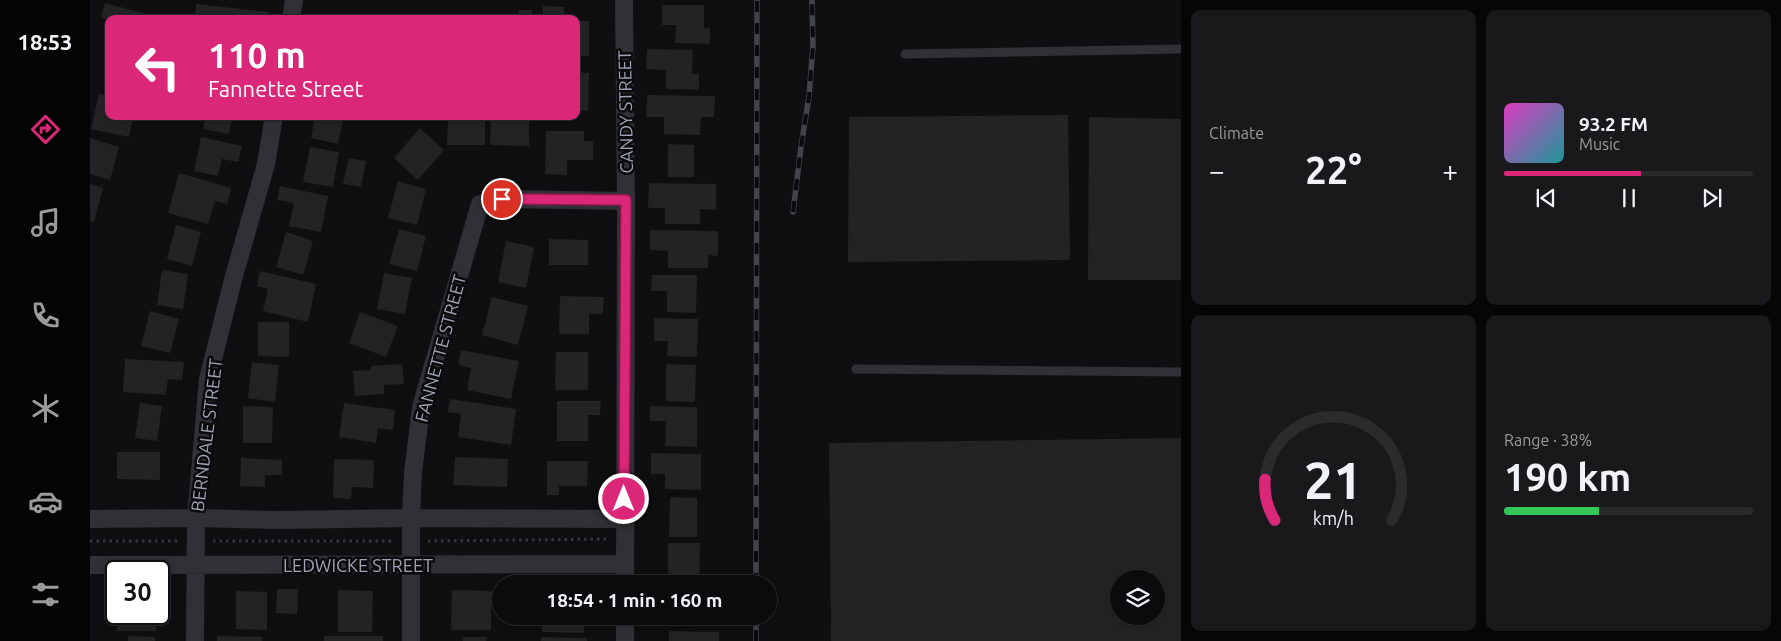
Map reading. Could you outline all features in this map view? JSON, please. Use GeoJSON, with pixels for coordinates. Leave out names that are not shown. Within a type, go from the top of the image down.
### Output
{"type":"FeatureCollection","features":[{"type":"Feature","properties":{"kind":"street"},"geometry":{"type":"LineString","coordinates":[[292,15],[294,0]]}},
{"type":"Feature","properties":{"kind":"street","name":"CANDY STREET"},"geometry":{"type":"LineString","coordinates":[[624,0],[626,200],[625,575]]}},
{"type":"Feature","properties":{"kind":"street","name":"BERNDALE STREET"},"geometry":{"type":"LineString","coordinates":[[195,641],[196,518],[208,379],[234,276],[266,164],[273,120]]}},
{"type":"Feature","properties":{"kind":"street","name":"FANNETTE STREET"},"geometry":{"type":"LineString","coordinates":[[411,641],[411,518],[413,473],[421,407],[480,204],[502,199],[626,200]]}},
{"type":"Feature","properties":{"kind":"street"},"geometry":{"type":"LineString","coordinates":[[90,519],[624,519]]}},
{"type":"Feature","properties":{"kind":"street","name":"LEDWICKE STREET"},"geometry":{"type":"LineString","coordinates":[[90,565],[625,564]]}},
{"type":"Feature","properties":{"kind":"street"},"geometry":{"type":"LineString","coordinates":[[625,625],[625,641]]}},
{"type":"Feature","properties":{"kind":"lane"},"geometry":{"type":"LineString","coordinates":[[906,54],[1181,49]]}},
{"type":"Feature","properties":{"kind":"lane"},"geometry":{"type":"LineString","coordinates":[[856,369],[1181,372]]}},
{"type":"Feature","properties":{"kind":"path"},"geometry":{"type":"LineString","coordinates":[[90,540],[411,541],[625,539]]}},
{"type":"Feature","properties":{"kind":"building"},"geometry":{"type":"Polygon","coordinates":[[[105,3],[150,15],[105,15],[105,19],[101,18],[105,3]]]}},
{"type":"Feature","properties":{"kind":"building"},"geometry":{"type":"Polygon","coordinates":[[[196,4],[268,12],[268,15],[195,15],[196,4]]]}},
{"type":"Feature","properties":{"kind":"building"},"geometry":{"type":"Polygon","coordinates":[[[662,5],[704,5],[704,28],[710,28],[710,44],[675,43],[676,25],[662,25],[662,5]]]}},
{"type":"Feature","properties":{"kind":"building"},"geometry":{"type":"Polygon","coordinates":[[[543,6],[564,7],[564,15],[543,15],[543,6]]]}},
{"type":"Feature","properties":{"kind":"building"},"geometry":{"type":"Polygon","coordinates":[[[519,10],[532,10],[532,15],[519,15],[519,10]]]}},
{"type":"Feature","properties":{"kind":"building"},"geometry":{"type":"Polygon","coordinates":[[[580,21],[589,21],[589,56],[580,56],[580,21]]]}},
{"type":"Feature","properties":{"kind":"building"},"geometry":{"type":"Polygon","coordinates":[[[647,49],[693,50],[692,74],[699,74],[699,90],[666,89],[666,70],[646,69],[647,49]]]}},
{"type":"Feature","properties":{"kind":"building"},"geometry":{"type":"Polygon","coordinates":[[[580,72],[589,73],[588,111],[580,110],[580,72]]]}},
{"type":"Feature","properties":{"kind":"building"},"geometry":{"type":"Polygon","coordinates":[[[99,94],[105,95],[105,120],[132,120],[129,137],[91,129],[99,94]]]}},
{"type":"Feature","properties":{"kind":"building"},"geometry":{"type":"Polygon","coordinates":[[[647,95],[715,96],[714,117],[701,117],[700,135],[664,134],[664,117],[646,117],[647,95]]]}},
{"type":"Feature","properties":{"kind":"building"},"geometry":{"type":"Polygon","coordinates":[[[1068,115],[1070,260],[848,262],[849,117],[1068,115]]]}},
{"type":"Feature","properties":{"kind":"building"},"geometry":{"type":"Polygon","coordinates":[[[1089,117],[1181,119],[1181,280],[1088,280],[1089,117]]]}},
{"type":"Feature","properties":{"kind":"building"},"geometry":{"type":"Polygon","coordinates":[[[205,120],[232,120],[229,134],[203,129],[205,120]]]}},
{"type":"Feature","properties":{"kind":"building"},"geometry":{"type":"Polygon","coordinates":[[[314,120],[343,120],[338,144],[311,138],[314,120]]]}},
{"type":"Feature","properties":{"kind":"building"},"geometry":{"type":"Polygon","coordinates":[[[448,120],[485,120],[485,145],[447,145],[448,120]]]}},
{"type":"Feature","properties":{"kind":"building"},"geometry":{"type":"Polygon","coordinates":[[[491,120],[529,120],[529,146],[490,145],[491,120]]]}},
{"type":"Feature","properties":{"kind":"building"},"geometry":{"type":"Polygon","coordinates":[[[420,128],[444,150],[418,180],[394,158],[420,128]]]}},
{"type":"Feature","properties":{"kind":"building"},"geometry":{"type":"Polygon","coordinates":[[[546,131],[584,131],[584,141],[593,141],[593,160],[567,160],[567,175],[545,174],[546,131]]]}},
{"type":"Feature","properties":{"kind":"building"},"geometry":{"type":"Polygon","coordinates":[[[201,137],[242,146],[238,162],[222,159],[218,176],[194,171],[201,137]]]}},
{"type":"Feature","properties":{"kind":"building"},"geometry":{"type":"Polygon","coordinates":[[[90,138],[119,147],[110,180],[90,174],[90,138]]]}},
{"type":"Feature","properties":{"kind":"building"},"geometry":{"type":"Polygon","coordinates":[[[668,144],[694,145],[694,177],[668,177],[668,144]]]}},
{"type":"Feature","properties":{"kind":"building"},"geometry":{"type":"Polygon","coordinates":[[[310,147],[339,152],[333,187],[303,182],[310,147]]]}},
{"type":"Feature","properties":{"kind":"building"},"geometry":{"type":"Polygon","coordinates":[[[349,158],[366,161],[361,187],[343,184],[349,158]]]}},
{"type":"Feature","properties":{"kind":"building"},"geometry":{"type":"Polygon","coordinates":[[[179,173],[231,188],[227,204],[215,201],[208,224],[168,213],[179,173]]]}},
{"type":"Feature","properties":{"kind":"building"},"geometry":{"type":"Polygon","coordinates":[[[398,181],[426,189],[417,225],[388,218],[398,181]]]}},
{"type":"Feature","properties":{"kind":"building"},"geometry":{"type":"Polygon","coordinates":[[[649,183],[716,184],[716,210],[700,209],[700,224],[665,224],[665,208],[648,208],[649,183]]]}},
{"type":"Feature","properties":{"kind":"building"},"geometry":{"type":"Polygon","coordinates":[[[90,184],[103,188],[94,222],[90,221],[90,184]]]}},
{"type":"Feature","properties":{"kind":"building"},"geometry":{"type":"Polygon","coordinates":[[[280,186],[328,196],[321,232],[289,226],[294,203],[277,200],[280,186]]]}},
{"type":"Feature","properties":{"kind":"building"},"geometry":{"type":"Polygon","coordinates":[[[176,225],[201,232],[192,266],[167,259],[176,225]]]}},
{"type":"Feature","properties":{"kind":"building"},"geometry":{"type":"Polygon","coordinates":[[[399,229],[426,236],[417,271],[389,264],[399,229]]]}},
{"type":"Feature","properties":{"kind":"building"},"geometry":{"type":"Polygon","coordinates":[[[650,230],[718,231],[718,256],[708,255],[708,268],[668,268],[668,251],[650,250],[650,230]]]}},
{"type":"Feature","properties":{"kind":"building"},"geometry":{"type":"Polygon","coordinates":[[[286,232],[313,241],[303,275],[276,267],[286,232]]]}},
{"type":"Feature","properties":{"kind":"building"},"geometry":{"type":"Polygon","coordinates":[[[549,239],[588,240],[588,265],[549,265],[549,239]]]}},
{"type":"Feature","properties":{"kind":"building"},"geometry":{"type":"Polygon","coordinates":[[[506,241],[534,247],[526,288],[498,282],[506,241]]]}},
{"type":"Feature","properties":{"kind":"building"},"geometry":{"type":"Polygon","coordinates":[[[162,270],[188,274],[183,309],[157,305],[162,270]]]}},
{"type":"Feature","properties":{"kind":"building"},"geometry":{"type":"Polygon","coordinates":[[[260,271],[316,284],[308,322],[263,311],[268,289],[257,286],[260,271]]]}},
{"type":"Feature","properties":{"kind":"building"},"geometry":{"type":"Polygon","coordinates":[[[384,273],[412,278],[405,314],[377,309],[384,273]]]}},
{"type":"Feature","properties":{"kind":"building"},"geometry":{"type":"Polygon","coordinates":[[[652,275],[697,275],[696,313],[667,312],[667,291],[651,291],[652,275]]]}},
{"type":"Feature","properties":{"kind":"building"},"geometry":{"type":"Polygon","coordinates":[[[560,296],[604,297],[603,314],[589,314],[589,334],[559,334],[560,296]]]}},
{"type":"Feature","properties":{"kind":"building"},"geometry":{"type":"Polygon","coordinates":[[[492,297],[528,306],[518,345],[482,335],[492,297]]]}},
{"type":"Feature","properties":{"kind":"building"},"geometry":{"type":"Polygon","coordinates":[[[150,311],[179,319],[170,353],[141,346],[150,311]]]}},
{"type":"Feature","properties":{"kind":"building"},"geometry":{"type":"Polygon","coordinates":[[[360,312],[398,326],[386,357],[349,343],[360,312]]]}},
{"type":"Feature","properties":{"kind":"building"},"geometry":{"type":"Polygon","coordinates":[[[654,318],[698,319],[697,357],[667,356],[668,341],[654,341],[654,318]]]}},
{"type":"Feature","properties":{"kind":"building"},"geometry":{"type":"Polygon","coordinates":[[[258,322],[289,322],[289,357],[258,356],[258,322]]]}},
{"type":"Feature","properties":{"kind":"building"},"geometry":{"type":"Polygon","coordinates":[[[461,350],[519,361],[511,399],[467,390],[471,368],[458,365],[461,350]]]}},
{"type":"Feature","properties":{"kind":"building"},"geometry":{"type":"Polygon","coordinates":[[[556,352],[588,352],[588,390],[555,390],[556,352]]]}},
{"type":"Feature","properties":{"kind":"building"},"geometry":{"type":"Polygon","coordinates":[[[125,359],[184,362],[182,380],[168,379],[166,395],[123,392],[125,359]]]}},
{"type":"Feature","properties":{"kind":"building"},"geometry":{"type":"Polygon","coordinates":[[[252,362],[279,365],[275,402],[248,398],[252,362]]]}},
{"type":"Feature","properties":{"kind":"building"},"geometry":{"type":"Polygon","coordinates":[[[402,364],[404,384],[384,385],[384,394],[355,396],[353,371],[371,370],[371,366],[402,364]]]}},
{"type":"Feature","properties":{"kind":"building"},"geometry":{"type":"Polygon","coordinates":[[[666,364],[696,365],[695,402],[666,401],[666,364]]]}},
{"type":"Feature","properties":{"kind":"building"},"geometry":{"type":"Polygon","coordinates":[[[450,399],[516,409],[511,445],[458,437],[461,414],[448,412],[450,399]]]}},
{"type":"Feature","properties":{"kind":"building"},"geometry":{"type":"Polygon","coordinates":[[[557,401],[601,401],[600,415],[588,415],[588,441],[557,441],[557,401]]]}},
{"type":"Feature","properties":{"kind":"building"},"geometry":{"type":"Polygon","coordinates":[[[140,403],[162,406],[157,441],[135,438],[140,403]]]}},
{"type":"Feature","properties":{"kind":"building"},"geometry":{"type":"Polygon","coordinates":[[[344,403],[395,410],[393,430],[378,428],[376,443],[339,437],[344,403]]]}},
{"type":"Feature","properties":{"kind":"building"},"geometry":{"type":"Polygon","coordinates":[[[243,406],[273,407],[272,443],[243,443],[243,406]]]}},
{"type":"Feature","properties":{"kind":"building"},"geometry":{"type":"Polygon","coordinates":[[[650,406],[697,407],[697,447],[665,446],[666,421],[650,421],[650,406]]]}},
{"type":"Feature","properties":{"kind":"building"},"geometry":{"type":"Polygon","coordinates":[[[1181,438],[1181,641],[831,641],[829,443],[1181,438]]]}},
{"type":"Feature","properties":{"kind":"building"},"geometry":{"type":"Polygon","coordinates":[[[117,452],[160,452],[160,480],[117,479],[117,452]]]}},
{"type":"Feature","properties":{"kind":"building"},"geometry":{"type":"Polygon","coordinates":[[[651,453],[701,454],[701,490],[665,489],[665,474],[651,474],[651,453]]]}},
{"type":"Feature","properties":{"kind":"building"},"geometry":{"type":"Polygon","coordinates":[[[455,457],[508,459],[507,487],[453,485],[455,457]]]}},
{"type":"Feature","properties":{"kind":"building"},"geometry":{"type":"Polygon","coordinates":[[[241,458],[282,460],[282,475],[265,475],[265,487],[240,486],[241,458]]]}},
{"type":"Feature","properties":{"kind":"building"},"geometry":{"type":"Polygon","coordinates":[[[334,459],[374,460],[373,488],[352,487],[351,499],[333,498],[334,459]]]}},
{"type":"Feature","properties":{"kind":"building"},"geometry":{"type":"Polygon","coordinates":[[[547,461],[588,461],[587,486],[559,486],[559,495],[547,495],[547,461]]]}},
{"type":"Feature","properties":{"kind":"building"},"geometry":{"type":"Polygon","coordinates":[[[670,497],[697,498],[697,537],[669,537],[670,497]]]}},
{"type":"Feature","properties":{"kind":"building"},"geometry":{"type":"Polygon","coordinates":[[[668,543],[700,543],[699,575],[668,575],[668,543]]]}},
{"type":"Feature","properties":{"kind":"building"},"geometry":{"type":"Polygon","coordinates":[[[277,589],[298,589],[297,614],[276,613],[277,589]]]}},
{"type":"Feature","properties":{"kind":"building"},"geometry":{"type":"Polygon","coordinates":[[[338,590],[373,591],[372,632],[338,632],[338,590]]]}},
{"type":"Feature","properties":{"kind":"building"},"geometry":{"type":"Polygon","coordinates":[[[452,590],[492,591],[491,630],[451,630],[452,590]]]}},
{"type":"Feature","properties":{"kind":"building"},"geometry":{"type":"Polygon","coordinates":[[[236,591],[267,592],[267,630],[236,629],[236,591]]]}},
{"type":"Feature","properties":{"kind":"building"},"geometry":{"type":"Polygon","coordinates":[[[117,625],[156,625],[156,631],[117,631],[117,625]]]}},
{"type":"Feature","properties":{"kind":"building"},"geometry":{"type":"Polygon","coordinates":[[[542,625],[584,625],[584,633],[542,632],[542,625]]]}},
{"type":"Feature","properties":{"kind":"building"},"geometry":{"type":"Polygon","coordinates":[[[668,625],[705,625],[705,626],[668,625]]]}},
{"type":"Feature","properties":{"kind":"building"},"geometry":{"type":"Polygon","coordinates":[[[669,631],[719,632],[719,641],[669,641],[669,631]]]}},
{"type":"Feature","properties":{"kind":"building"},"geometry":{"type":"Polygon","coordinates":[[[128,636],[155,637],[155,641],[128,641],[128,636]]]}},
{"type":"Feature","properties":{"kind":"building"},"geometry":{"type":"Polygon","coordinates":[[[217,636],[262,637],[262,641],[217,641],[217,636]]]}},
{"type":"Feature","properties":{"kind":"building"},"geometry":{"type":"Polygon","coordinates":[[[324,636],[383,636],[383,641],[324,641],[324,636]]]}},
{"type":"Feature","properties":{"kind":"building"},"geometry":{"type":"Polygon","coordinates":[[[463,637],[487,637],[486,641],[463,641],[463,637]]]}},
{"type":"Feature","properties":{"kind":"building"},"geometry":{"type":"Polygon","coordinates":[[[541,637],[587,638],[587,641],[541,641],[541,637]]]}},
{"type":"Feature","properties":{"kind":"railway"},"geometry":{"type":"LineString","coordinates":[[756,575],[757,0]]}},
{"type":"Feature","properties":{"kind":"railway"},"geometry":{"type":"LineString","coordinates":[[793,212],[809,96],[813,46],[812,0]]}},
{"type":"Feature","properties":{"kind":"railway"},"geometry":{"type":"LineString","coordinates":[[756,625],[756,641]]}},
{"type":"Feature","properties":{"kind":"route"},"geometry":{"type":"LineString","coordinates":[[502,199],[626,200],[624,499]]}}]}
